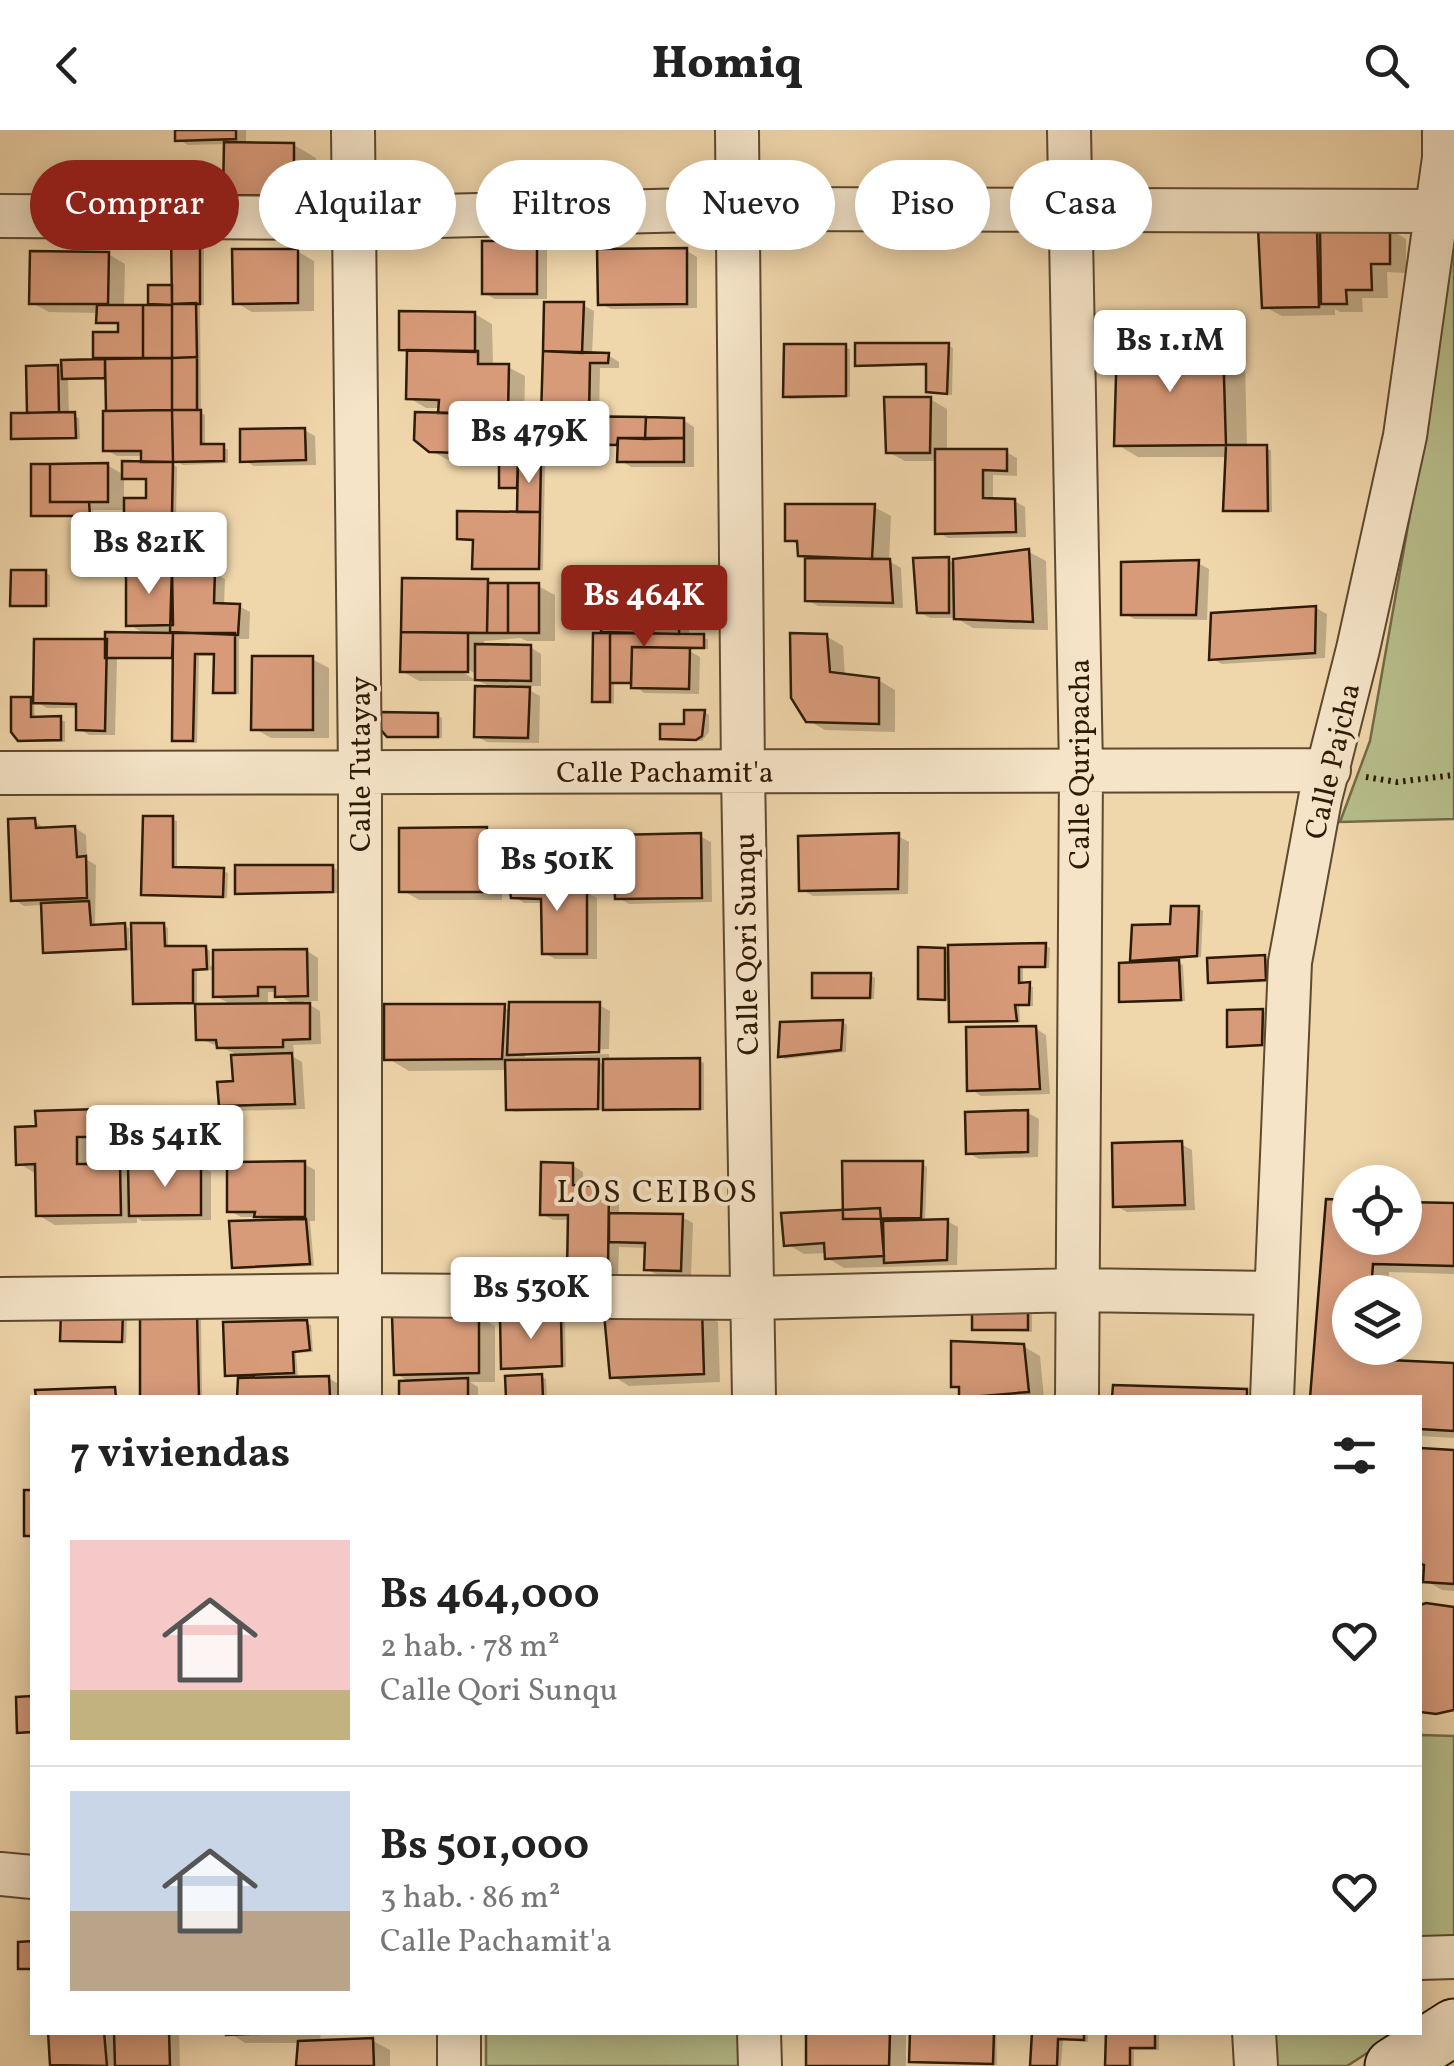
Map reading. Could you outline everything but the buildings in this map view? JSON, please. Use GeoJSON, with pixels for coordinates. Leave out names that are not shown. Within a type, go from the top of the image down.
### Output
{"type":"FeatureCollection","features":[{"type":"Feature","properties":{"kind":"main road"},"geometry":{"type":"LineString","coordinates":[[1393,2066],[1454,2027]]}},
{"type":"Feature","properties":{"kind":"street","name":"Calle Tutayay"},"geometry":{"type":"LineString","coordinates":[[353,130],[353,160]]}},
{"type":"Feature","properties":{"kind":"street","name":"Calle Qori Sunqu"},"geometry":{"type":"LineString","coordinates":[[738,130],[738,160]]}},
{"type":"Feature","properties":{"kind":"street","name":"Calle Quripacha"},"geometry":{"type":"LineString","coordinates":[[1069,130],[1069,160]]}},
{"type":"Feature","properties":{"kind":"street","name":"Calle Pajcha"},"geometry":{"type":"LineString","coordinates":[[1272,1395],[1290,962],[1320,799],[1405,436],[1444,158],[1444,130]]}},
{"type":"Feature","properties":{"kind":"street"},"geometry":{"type":"LineString","coordinates":[[835,209],[1010,210]]}},
{"type":"Feature","properties":{"kind":"street"},"geometry":{"type":"LineString","coordinates":[[1152,210],[1435,211]]}},
{"type":"Feature","properties":{"kind":"street"},"geometry":{"type":"LineString","coordinates":[[456,216],[666,211]]}},
{"type":"Feature","properties":{"kind":"street"},"geometry":{"type":"LineString","coordinates":[[0,216],[259,217]]}},
{"type":"Feature","properties":{"kind":"street","name":"Calle Tutayay"},"geometry":{"type":"LineString","coordinates":[[354,250],[360,771],[360,1395]]}},
{"type":"Feature","properties":{"kind":"street","name":"Calle Qori Sunqu"},"geometry":{"type":"LineString","coordinates":[[737,250],[754,1395]]}},
{"type":"Feature","properties":{"kind":"street","name":"Calle Quripacha"},"geometry":{"type":"LineString","coordinates":[[1071,250],[1081,769],[1076,1395]]}},
{"type":"Feature","properties":{"kind":"street","name":"Calle Pachamit'a"},"geometry":{"type":"LineString","coordinates":[[0,774],[1329,770]]}},
{"type":"Feature","properties":{"kind":"street"},"geometry":{"type":"LineString","coordinates":[[0,1299],[360,1295],[753,1298],[1077,1290],[1276,1293]]}},
{"type":"Feature","properties":{"kind":"street"},"geometry":{"type":"LineString","coordinates":[[0,1874],[30,1876]]}},
{"type":"Feature","properties":{"kind":"street"},"geometry":{"type":"LineString","coordinates":[[1422,1958],[1454,1957]]}},
{"type":"Feature","properties":{"kind":"street"},"geometry":{"type":"LineString","coordinates":[[459,2035],[459,2066]]}},
{"type":"Feature","properties":{"kind":"street"},"geometry":{"type":"LineString","coordinates":[[759,2035],[760,2066]]}},
{"type":"Feature","properties":{"kind":"street"},"geometry":{"type":"LineString","coordinates":[[1254,2035],[1256,2066]]}},
{"type":"Feature","properties":{"kind":"path"},"geometry":{"type":"LineString","coordinates":[[1329,770],[1397,782],[1454,775]]}},
{"type":"Feature","properties":{"kind":"green space"},"geometry":{"type":"Polygon","coordinates":[[[1454,234],[1454,819],[1340,822],[1370,741],[1430,401],[1454,234]]]}},
{"type":"Feature","properties":{"kind":"green space"},"geometry":{"type":"Polygon","coordinates":[[[1422,1735],[1454,1736],[1454,1941],[1422,1941],[1422,1735]]]}},
{"type":"Feature","properties":{"kind":"green space"},"geometry":{"type":"Polygon","coordinates":[[[486,2035],[740,2035],[740,2066],[486,2066],[486,2035]]]}},
{"type":"Feature","properties":{"kind":"green space"},"geometry":{"type":"Polygon","coordinates":[[[1267,2035],[1395,2035],[1347,2066],[1269,2066],[1267,2035]]]}},
{"type":"Feature","properties":{"kind":"district","name":"LOS CEIBOS"},"geometry":{"type":"Point","coordinates":[658,1191]}}]}
